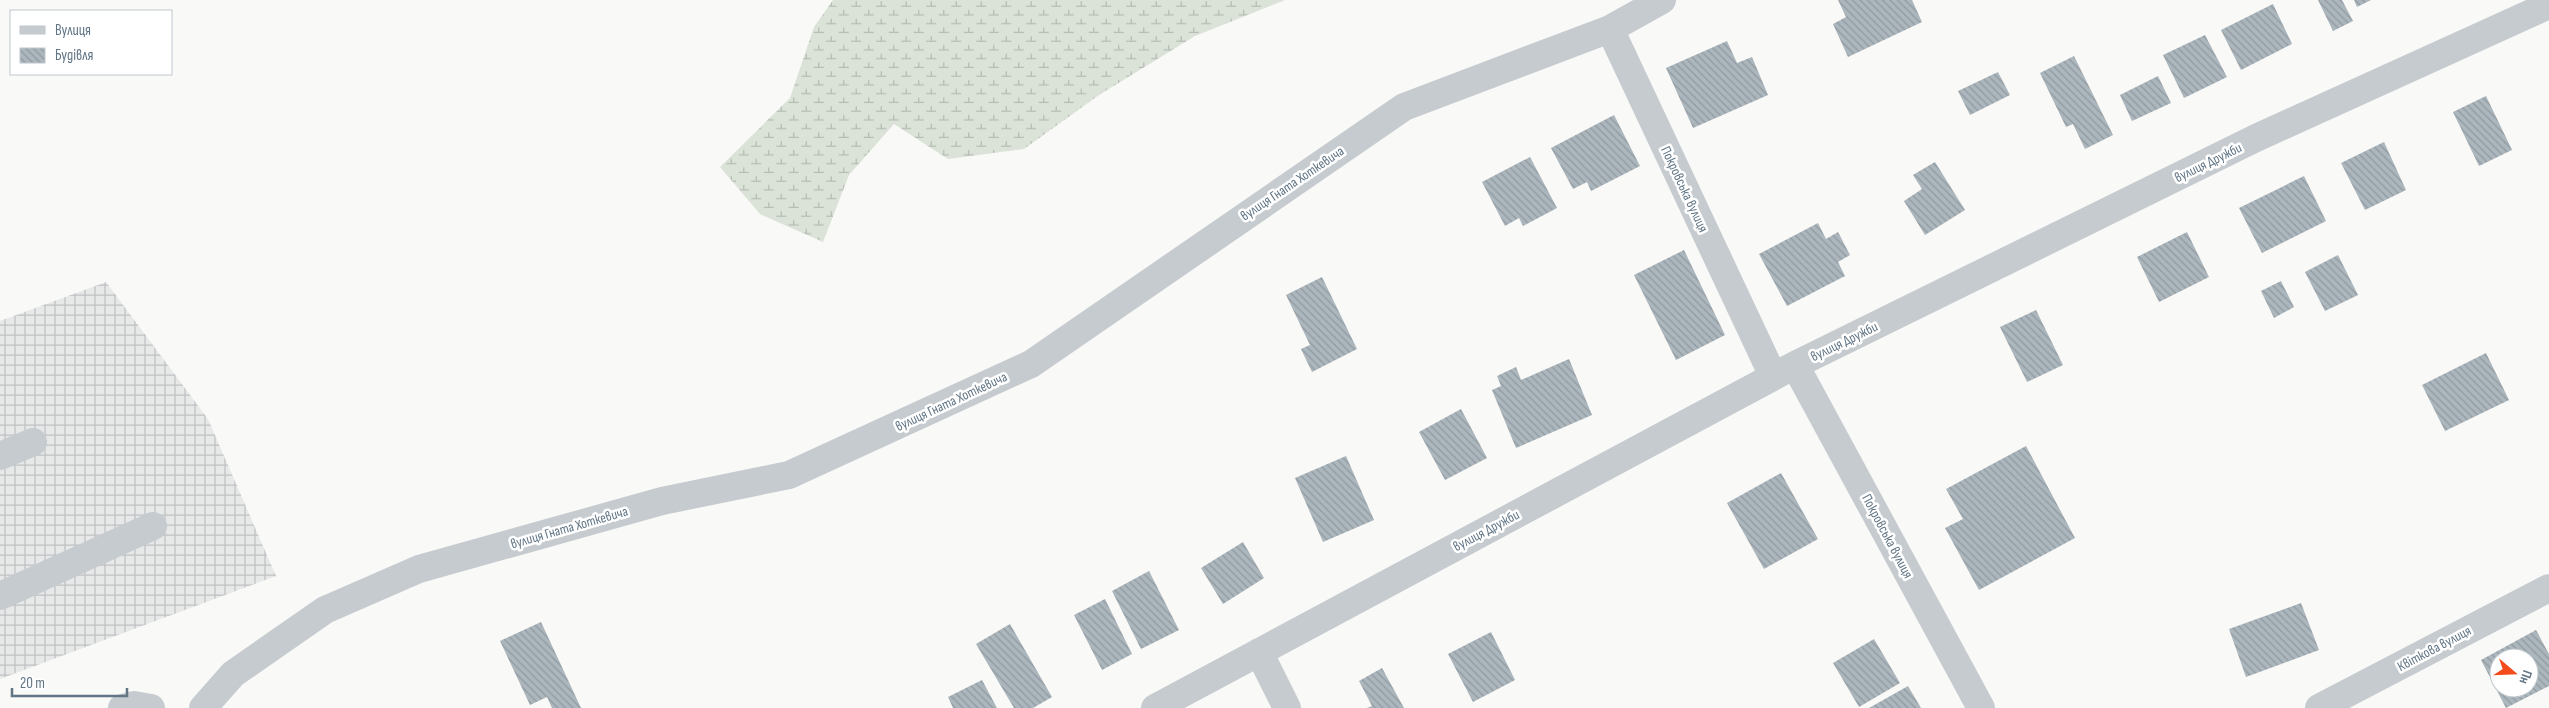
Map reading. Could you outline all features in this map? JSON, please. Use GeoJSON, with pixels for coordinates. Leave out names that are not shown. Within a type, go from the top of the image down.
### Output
{"type":"FeatureCollection","features":[{"type":"Feature","properties":{"kind":"street","name":"вулиця Гната Хоткевича"},"geometry":{"type":"LineString","coordinates":[[203,708],[233,674],[325,610],[419,569],[662,501],[789,475],[1031,364],[1404,107],[1610,29],[1662,0]]}},
{"type":"Feature","properties":{"kind":"street","name":"вулиця Дружби"},"geometry":{"type":"LineString","coordinates":[[1155,708],[1784,370],[2256,138],[2549,5]]}},
{"type":"Feature","properties":{"kind":"street","name":"Покровська вулиця"},"geometry":{"type":"LineString","coordinates":[[1610,29],[1784,370],[1981,708]]}},
{"type":"Feature","properties":{"kind":"street"},"geometry":{"type":"LineString","coordinates":[[0,456],[32,442]]}},
{"type":"Feature","properties":{"kind":"street"},"geometry":{"type":"LineString","coordinates":[[0,596],[153,526]]}},
{"type":"Feature","properties":{"kind":"street","name":"Квіткова вулиця"},"geometry":{"type":"LineString","coordinates":[[2319,708],[2549,588]]}},
{"type":"Feature","properties":{"kind":"street"},"geometry":{"type":"LineString","coordinates":[[1259,652],[1287,708]]}},
{"type":"Feature","properties":{"kind":"street"},"geometry":{"type":"LineString","coordinates":[[122,708],[134,705],[151,708]]}},
{"type":"Feature","properties":{"kind":"shaded area"},"geometry":{"type":"Polygon","coordinates":[[[106,282],[208,419],[276,576],[0,679],[0,321],[106,282]]]}},
{"type":"Feature","properties":{"kind":"green space"},"geometry":{"type":"Polygon","coordinates":[[[833,0],[1285,0],[1195,36],[1099,95],[1024,149],[948,159],[894,124],[849,175],[823,242],[760,214],[720,167],[790,98],[814,27],[833,0]]]}},
{"type":"Feature","properties":{"kind":"building"},"geometry":{"type":"Polygon","coordinates":[[[1838,0],[1912,0],[1922,22],[1848,57],[1833,24],[1846,17],[1838,0]]]}},
{"type":"Feature","properties":{"kind":"building"},"geometry":{"type":"Polygon","coordinates":[[[2318,0],[2342,0],[2353,21],[2333,31],[2318,0]]]}},
{"type":"Feature","properties":{"kind":"building"},"geometry":{"type":"Polygon","coordinates":[[[2354,0],[2371,0],[2357,7],[2354,0]]]}},
{"type":"Feature","properties":{"kind":"building"},"geometry":{"type":"Polygon","coordinates":[[[2273,4],[2292,44],[2241,70],[2221,30],[2273,4]]]}},
{"type":"Feature","properties":{"kind":"building"},"geometry":{"type":"Polygon","coordinates":[[[2205,35],[2227,77],[2184,98],[2163,55],[2205,35]]]}},
{"type":"Feature","properties":{"kind":"building"},"geometry":{"type":"Polygon","coordinates":[[[1727,41],[1737,63],[1752,57],[1768,95],[1693,128],[1666,68],[1727,41]]]}},
{"type":"Feature","properties":{"kind":"building"},"geometry":{"type":"Polygon","coordinates":[[[2074,56],[2113,135],[2085,149],[2073,124],[2066,127],[2040,73],[2074,56]]]}},
{"type":"Feature","properties":{"kind":"building"},"geometry":{"type":"Polygon","coordinates":[[[1998,72],[2010,95],[1970,115],[1958,91],[1998,72]]]}},
{"type":"Feature","properties":{"kind":"building"},"geometry":{"type":"Polygon","coordinates":[[[2158,76],[2171,103],[2132,121],[2120,95],[2158,76]]]}},
{"type":"Feature","properties":{"kind":"building"},"geometry":{"type":"Polygon","coordinates":[[[2486,96],[2512,150],[2479,166],[2453,112],[2486,96]]]}},
{"type":"Feature","properties":{"kind":"building"},"geometry":{"type":"Polygon","coordinates":[[[1614,115],[1640,166],[1591,191],[1587,182],[1573,189],[1551,148],[1614,115]]]}},
{"type":"Feature","properties":{"kind":"building"},"geometry":{"type":"Polygon","coordinates":[[[2384,142],[2406,190],[2365,210],[2341,163],[2384,142]]]}},
{"type":"Feature","properties":{"kind":"building"},"geometry":{"type":"Polygon","coordinates":[[[1530,157],[1557,208],[1523,226],[1519,218],[1505,226],[1482,182],[1530,157]]]}},
{"type":"Feature","properties":{"kind":"building"},"geometry":{"type":"Polygon","coordinates":[[[1935,162],[1965,210],[1925,235],[1904,201],[1922,189],[1913,175],[1935,162]]]}},
{"type":"Feature","properties":{"kind":"building"},"geometry":{"type":"Polygon","coordinates":[[[2304,176],[2326,221],[2262,253],[2239,208],[2304,176]]]}},
{"type":"Feature","properties":{"kind":"building"},"geometry":{"type":"Polygon","coordinates":[[[1818,223],[1826,239],[1838,232],[1850,255],[1838,262],[1845,276],[1787,306],[1759,254],[1818,223]]]}},
{"type":"Feature","properties":{"kind":"building"},"geometry":{"type":"Polygon","coordinates":[[[2187,232],[2209,277],[2159,302],[2137,257],[2187,232]]]}},
{"type":"Feature","properties":{"kind":"building"},"geometry":{"type":"Polygon","coordinates":[[[1684,250],[1725,335],[1676,360],[1634,275],[1684,250]]]}},
{"type":"Feature","properties":{"kind":"building"},"geometry":{"type":"Polygon","coordinates":[[[2338,255],[2358,295],[2325,311],[2305,272],[2338,255]]]}},
{"type":"Feature","properties":{"kind":"building"},"geometry":{"type":"Polygon","coordinates":[[[1322,277],[1357,349],[1312,372],[1301,349],[1310,345],[1286,295],[1322,277]]]}},
{"type":"Feature","properties":{"kind":"building"},"geometry":{"type":"Polygon","coordinates":[[[2281,281],[2294,307],[2274,318],[2261,291],[2281,281]]]}},
{"type":"Feature","properties":{"kind":"building"},"geometry":{"type":"Polygon","coordinates":[[[2036,310],[2063,365],[2027,382],[2000,327],[2036,310]]]}},
{"type":"Feature","properties":{"kind":"building"},"geometry":{"type":"Polygon","coordinates":[[[2486,353],[2509,400],[2445,431],[2422,385],[2486,353]]]}},
{"type":"Feature","properties":{"kind":"building"},"geometry":{"type":"Polygon","coordinates":[[[1569,359],[1592,415],[1516,448],[1492,390],[1501,386],[1497,376],[1516,367],[1521,380],[1569,359]]]}},
{"type":"Feature","properties":{"kind":"building"},"geometry":{"type":"Polygon","coordinates":[[[1461,409],[1487,458],[1445,480],[1419,432],[1461,409]]]}},
{"type":"Feature","properties":{"kind":"building"},"geometry":{"type":"Polygon","coordinates":[[[2026,446],[2075,538],[1979,590],[1945,528],[1963,519],[1946,489],[2026,446]]]}},
{"type":"Feature","properties":{"kind":"building"},"geometry":{"type":"Polygon","coordinates":[[[1346,456],[1374,520],[1323,542],[1295,478],[1346,456]]]}},
{"type":"Feature","properties":{"kind":"building"},"geometry":{"type":"Polygon","coordinates":[[[1781,473],[1818,539],[1764,569],[1727,503],[1781,473]]]}},
{"type":"Feature","properties":{"kind":"building"},"geometry":{"type":"Polygon","coordinates":[[[1243,542],[1264,578],[1223,604],[1201,568],[1243,542]]]}},
{"type":"Feature","properties":{"kind":"building"},"geometry":{"type":"Polygon","coordinates":[[[1149,571],[1179,630],[1141,649],[1112,591],[1149,571]]]}},
{"type":"Feature","properties":{"kind":"building"},"geometry":{"type":"Polygon","coordinates":[[[1105,599],[1132,654],[1102,670],[1074,615],[1105,599]]]}},
{"type":"Feature","properties":{"kind":"building"},"geometry":{"type":"Polygon","coordinates":[[[2301,603],[2319,650],[2246,677],[2229,629],[2301,603]]]}},
{"type":"Feature","properties":{"kind":"building"},"geometry":{"type":"Polygon","coordinates":[[[541,622],[581,708],[552,708],[547,697],[530,705],[500,641],[541,622]]]}},
{"type":"Feature","properties":{"kind":"building"},"geometry":{"type":"Polygon","coordinates":[[[1010,624],[1052,697],[1033,708],[1014,708],[976,644],[1010,624]]]}},
{"type":"Feature","properties":{"kind":"building"},"geometry":{"type":"Polygon","coordinates":[[[2536,630],[2549,654],[2549,686],[2539,691],[2539,648],[2503,648],[2536,630]]]}},
{"type":"Feature","properties":{"kind":"building"},"geometry":{"type":"Polygon","coordinates":[[[1491,632],[1515,680],[1473,702],[1448,654],[1491,632]]]}},
{"type":"Feature","properties":{"kind":"building"},"geometry":{"type":"Polygon","coordinates":[[[1874,639],[1900,683],[1859,707],[1833,663],[1874,639]]]}},
{"type":"Feature","properties":{"kind":"building"},"geometry":{"type":"Polygon","coordinates":[[[2489,656],[2489,675],[2481,660],[2489,656]]]}},
{"type":"Feature","properties":{"kind":"building"},"geometry":{"type":"Polygon","coordinates":[[[1382,668],[1404,708],[1367,708],[1372,706],[1359,681],[1382,668]]]}},
{"type":"Feature","properties":{"kind":"building"},"geometry":{"type":"Polygon","coordinates":[[[982,680],[997,708],[953,708],[948,697],[982,680]]]}},
{"type":"Feature","properties":{"kind":"building"},"geometry":{"type":"Polygon","coordinates":[[[1908,686],[1921,708],[1869,708],[1908,686]]]}},
{"type":"Feature","properties":{"kind":"building"},"geometry":{"type":"Polygon","coordinates":[[[2501,698],[2526,698],[2506,708],[2501,698]]]}}]}
